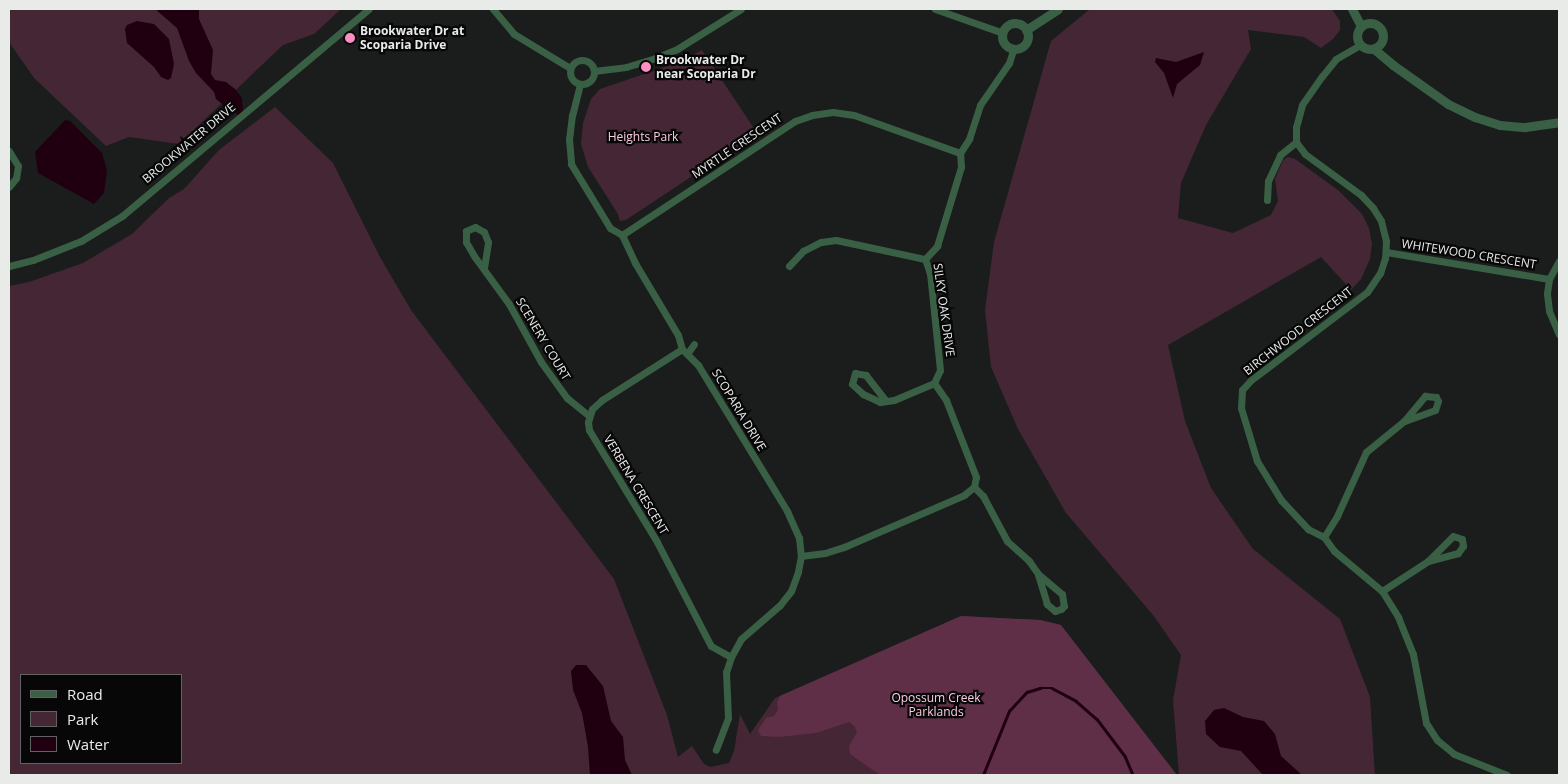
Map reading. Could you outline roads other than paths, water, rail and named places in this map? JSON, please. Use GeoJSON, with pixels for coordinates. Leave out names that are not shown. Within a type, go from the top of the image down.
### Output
{"type":"FeatureCollection","features":[{"type":"Feature","properties":{"kind":"street","name":"BROOKWATER DRIVE"},"geometry":{"type":"LineString","coordinates":[[9,266],[33,260],[81,241],[107,226],[369,9]]}},
{"type":"Feature","properties":{"kind":"street"},"geometry":{"type":"LineString","coordinates":[[493,9],[514,34],[570,68],[572,79],[580,84],[590,81],[594,71],[592,64],[586,60],[578,60],[570,68]]}},
{"type":"Feature","properties":{"kind":"street"},"geometry":{"type":"LineString","coordinates":[[594,71],[626,67],[677,49],[740,9]]}},
{"type":"Feature","properties":{"kind":"street"},"geometry":{"type":"LineString","coordinates":[[935,9],[1003,33]]}},
{"type":"Feature","properties":{"kind":"street"},"geometry":{"type":"LineString","coordinates":[[1026,30],[1058,9]]}},
{"type":"Feature","properties":{"kind":"street"},"geometry":{"type":"LineString","coordinates":[[1352,9],[1362,26]]}},
{"type":"Feature","properties":{"kind":"street"},"geometry":{"type":"LineString","coordinates":[[1013,23],[1020,24],[1026,30],[1026,41],[1021,47],[1014,48],[1004,42],[1003,33],[1006,27],[1013,23]]}},
{"type":"Feature","properties":{"kind":"street"},"geometry":{"type":"LineString","coordinates":[[1374,49],[1381,43],[1381,30],[1372,23],[1362,26],[1357,34],[1360,45],[1366,49],[1374,49],[1393,65],[1448,104],[1475,118],[1500,125],[1525,127],[1559,122]]}},
{"type":"Feature","properties":{"kind":"street"},"geometry":{"type":"LineString","coordinates":[[1267,200],[1268,181],[1280,155],[1296,142],[1296,127],[1302,105],[1336,59],[1360,45]]}},
{"type":"Feature","properties":{"kind":"street","name":"SILKY OAK DRIVE"},"geometry":{"type":"LineString","coordinates":[[934,383],[940,370],[930,274],[925,259],[937,246],[961,167],[960,153],[969,139],[980,104],[1009,63],[1014,48]]}},
{"type":"Feature","properties":{"kind":"street","name":"SCOPARIA DRIVE"},"geometry":{"type":"LineString","coordinates":[[580,84],[572,115],[569,139],[571,164],[610,228],[622,235],[635,263],[678,335],[684,352],[698,365],[795,525],[801,556],[798,572],[791,591],[780,605],[741,639],[731,657],[726,672],[728,718],[716,750]]}},
{"type":"Feature","properties":{"kind":"street","name":"MYRTLE CRESCENT"},"geometry":{"type":"LineString","coordinates":[[622,235],[795,121],[812,115],[833,112],[854,115],[960,153]]}},
{"type":"Feature","properties":{"kind":"street","name":"BIRCHWOOD CRESCENT"},"geometry":{"type":"LineString","coordinates":[[1296,142],[1305,154],[1361,195],[1373,208],[1381,221],[1386,241],[1386,252],[1380,273],[1367,292],[1251,380],[1242,390],[1240,398],[1245,424],[1258,461],[1281,500],[1308,529],[1324,537],[1334,551],[1382,591],[1398,617],[1413,654],[1426,723],[1437,740],[1454,754],[1507,775]]}},
{"type":"Feature","properties":{"kind":"street"},"geometry":{"type":"LineString","coordinates":[[9,151],[18,166],[16,178],[9,187]]}},
{"type":"Feature","properties":{"kind":"street","name":"SCENERY COURT"},"geometry":{"type":"LineString","coordinates":[[484,268],[488,242],[484,232],[475,227],[466,230],[466,242],[484,268],[509,304],[541,362],[567,398],[589,416]]}},
{"type":"Feature","properties":{"kind":"street"},"geometry":{"type":"LineString","coordinates":[[789,266],[803,251],[821,242],[836,240],[925,259]]}},
{"type":"Feature","properties":{"kind":"street","name":"WHITEWOOD CRESCENT"},"geometry":{"type":"LineString","coordinates":[[1386,252],[1549,279]]}},
{"type":"Feature","properties":{"kind":"street"},"geometry":{"type":"LineString","coordinates":[[1559,260],[1549,279],[1547,294],[1549,311],[1559,334]]}},
{"type":"Feature","properties":{"kind":"street"},"geometry":{"type":"LineString","coordinates":[[589,416],[592,409],[602,400],[684,352],[694,344]]}},
{"type":"Feature","properties":{"kind":"street"},"geometry":{"type":"LineString","coordinates":[[801,556],[825,553],[844,547],[964,495],[974,487],[976,477],[946,400],[934,383],[886,401],[880,402],[863,394],[852,384],[855,372],[866,375],[886,401]]}},
{"type":"Feature","properties":{"kind":"street"},"geometry":{"type":"LineString","coordinates":[[1324,537],[1337,516],[1366,452],[1404,421],[1425,396],[1436,396],[1438,401],[1435,410],[1404,421]]}},
{"type":"Feature","properties":{"kind":"street","name":"VERBENA CRESCENT"},"geometry":{"type":"LineString","coordinates":[[589,416],[589,430],[657,542],[711,646],[731,657]]}},
{"type":"Feature","properties":{"kind":"street"},"geometry":{"type":"LineString","coordinates":[[974,487],[983,496],[1007,541],[1029,561],[1038,574],[1062,594],[1064,606],[1061,609],[1055,611],[1047,604],[1038,574]]}},
{"type":"Feature","properties":{"kind":"street"},"geometry":{"type":"LineString","coordinates":[[1382,591],[1428,561],[1453,536],[1462,539],[1463,546],[1458,553],[1428,561]]}},
{"type":"Feature","properties":{"kind":"water"},"geometry":{"type":"Polygon","coordinates":[[[155,9],[199,9],[199,19],[213,50],[211,74],[215,80],[226,82],[242,98],[243,111],[239,115],[229,110],[216,99],[214,92],[196,73],[189,61],[177,28],[155,9]]]}},
{"type":"Feature","properties":{"kind":"water"},"geometry":{"type":"Polygon","coordinates":[[[137,21],[154,24],[169,39],[174,64],[171,78],[168,80],[161,77],[154,67],[127,43],[125,29],[127,25],[137,21]]]}},
{"type":"Feature","properties":{"kind":"water"},"geometry":{"type":"Polygon","coordinates":[[[1204,52],[1200,65],[1177,84],[1173,98],[1164,73],[1155,62],[1156,58],[1176,62],[1204,52]]]}},
{"type":"Feature","properties":{"kind":"water"},"geometry":{"type":"Polygon","coordinates":[[[65,120],[70,121],[102,153],[107,170],[104,193],[94,204],[38,173],[35,152],[65,120]]]}},
{"type":"Feature","properties":{"kind":"water"},"geometry":{"type":"Polygon","coordinates":[[[576,665],[586,665],[603,686],[611,721],[623,737],[625,760],[632,775],[590,775],[588,747],[582,713],[573,690],[571,671],[576,665]]]}},
{"type":"Feature","properties":{"kind":"water"},"geometry":{"type":"Polygon","coordinates":[[[1224,708],[1243,717],[1264,721],[1275,734],[1281,756],[1302,775],[1263,775],[1241,751],[1220,747],[1206,734],[1205,721],[1214,710],[1224,708]]]}},
{"type":"Feature","properties":{"kind":"waterway"},"geometry":{"type":"LineString","coordinates":[[983,775],[1009,711],[1027,692],[1040,688],[1052,688],[1076,701],[1097,719],[1125,756],[1133,775]]}},
{"type":"Feature","properties":{"kind":"place","name":"Brookwater Dr at Scoparia Drive"},"geometry":{"type":"Point","coordinates":[350,38]}},
{"type":"Feature","properties":{"kind":"place","name":"Brookwater Dr near Scoparia Dr"},"geometry":{"type":"Point","coordinates":[646,67]}},
{"type":"Feature","properties":{"kind":"park label","name":"Heights Park"},"geometry":{"type":"Point","coordinates":[643,137]}},
{"type":"Feature","properties":{"kind":"park label","name":"Opossum Creek Parklands"},"geometry":{"type":"Point","coordinates":[936,705]}}]}
